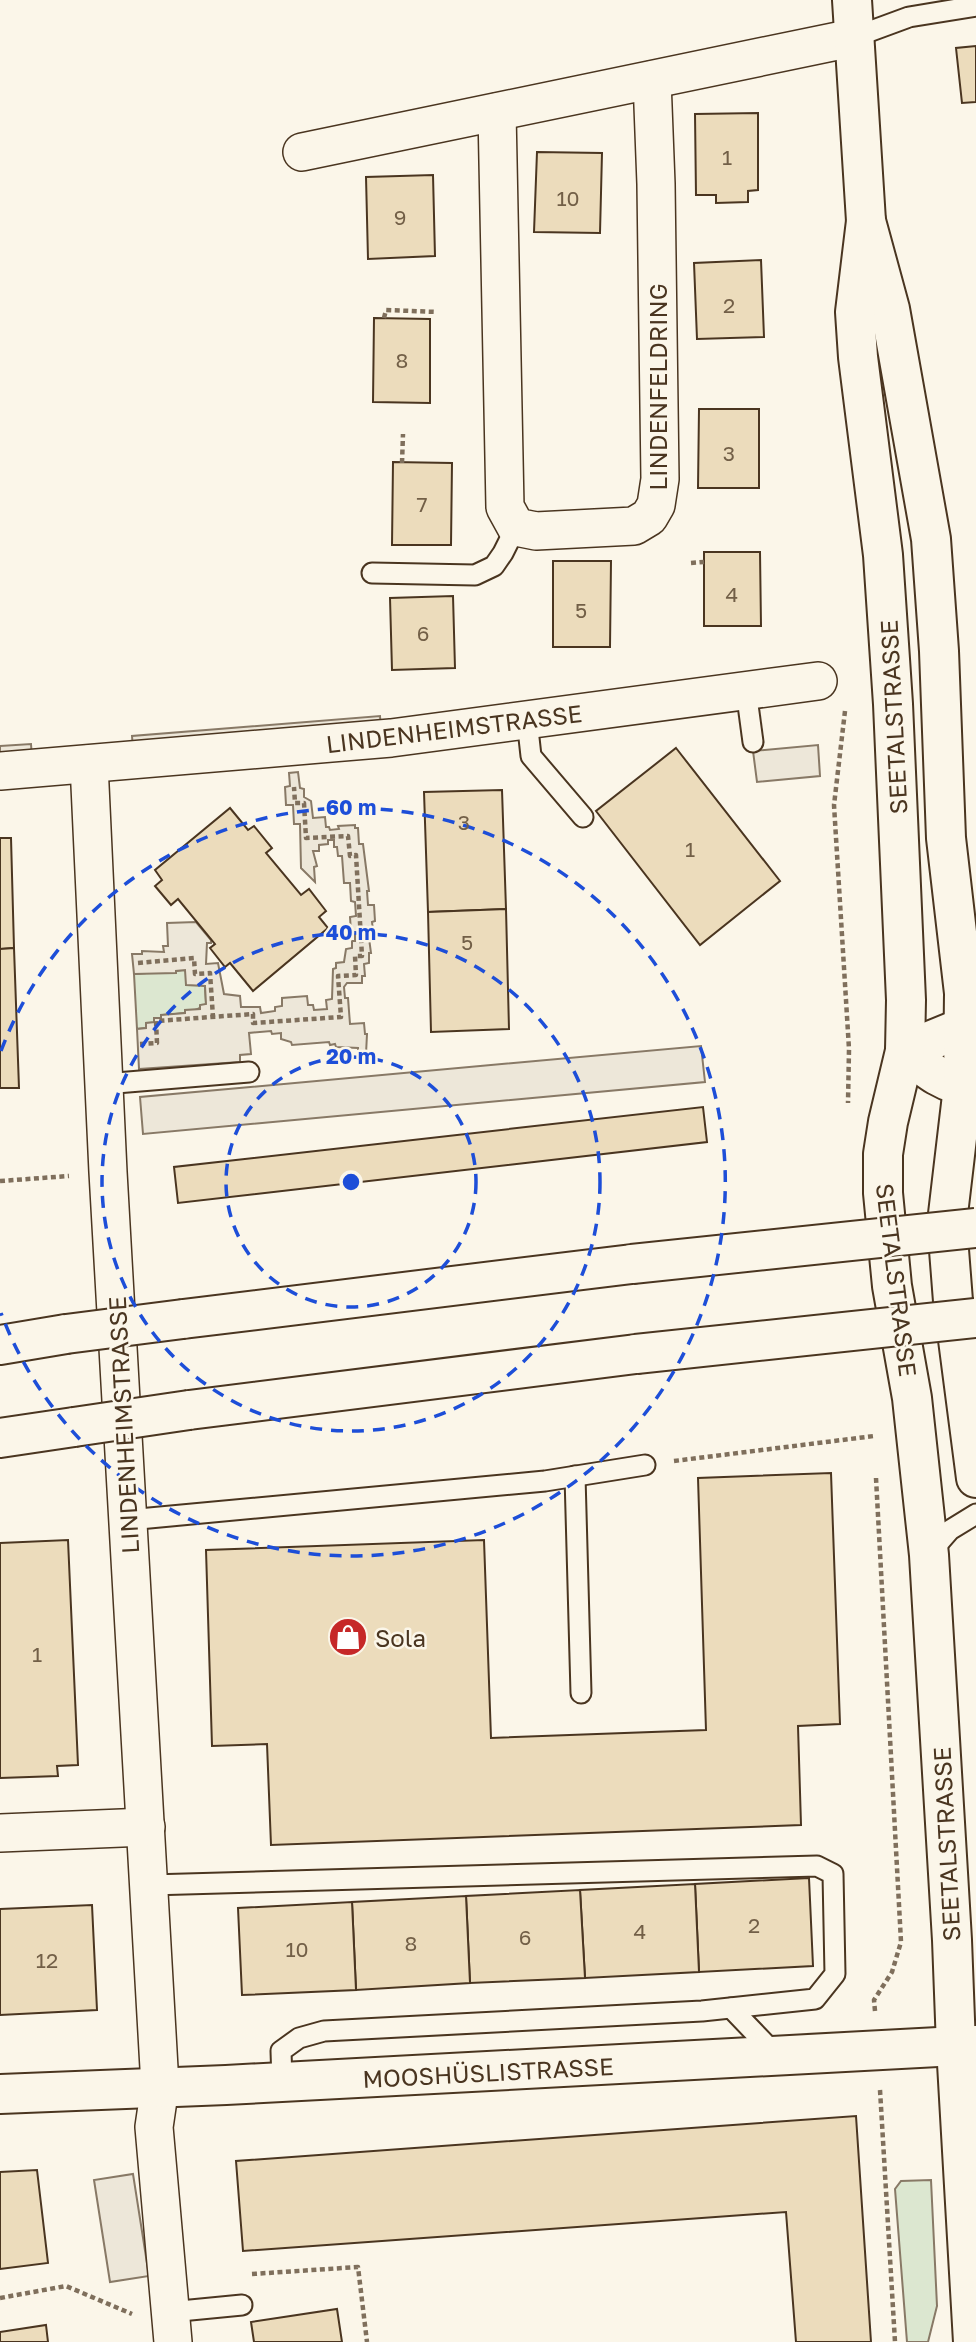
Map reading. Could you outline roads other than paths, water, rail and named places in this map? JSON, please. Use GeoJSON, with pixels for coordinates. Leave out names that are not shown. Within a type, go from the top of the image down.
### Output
{"type":"FeatureCollection","features":[{"type":"Feature","properties":{"kind":"main road","name":"SEETALSTRASSE"},"geometry":{"type":"LineString","coordinates":[[852,0],[852,38],[866,221],[890,309],[931,539],[939,651],[946,838],[966,932],[962,965],[970,1024],[972,1092],[949,1226],[953,1301],[973,1437],[976,1478]]}},
{"type":"Feature","properties":{"kind":"main road","name":"SEETALSTRASSE"},"geometry":{"type":"LineString","coordinates":[[866,221],[855,312],[858,357],[884,566],[905,960],[905,1051],[883,1154],[883,1193],[892,1286],[915,1425],[929,1555],[952,1940],[966,2045],[973,2342]]}},
{"type":"Feature","properties":{"kind":"main road"},"geometry":{"type":"LineString","coordinates":[[970,1024],[905,1051],[932,1074],[972,1092]]}},
{"type":"Feature","properties":{"kind":"main road"},"geometry":{"type":"LineString","coordinates":[[0,1345],[183,1319],[632,1264],[976,1228]]}},
{"type":"Feature","properties":{"kind":"main road"},"geometry":{"type":"LineString","coordinates":[[0,1438],[189,1410],[636,1354],[976,1318]]}},
{"type":"Feature","properties":{"kind":"main road","name":"MOOSHÜSLISTRASSE"},"geometry":{"type":"LineString","coordinates":[[0,2094],[282,2082],[966,2045]]}},
{"type":"Feature","properties":{"kind":"street"},"geometry":{"type":"LineString","coordinates":[[302,152],[852,38]]}},
{"type":"Feature","properties":{"kind":"street","name":"LINDENFELDRING"},"geometry":{"type":"LineString","coordinates":[[516,527],[536,531],[634,526],[649,517],[656,505],[660,479],[652,80]]}},
{"type":"Feature","properties":{"kind":"street"},"geometry":{"type":"LineString","coordinates":[[497,112],[506,507],[516,527]]}},
{"type":"Feature","properties":{"kind":"street","name":"LINDENHEIMSTRASSE"},"geometry":{"type":"LineString","coordinates":[[0,771],[391,738],[747,690],[832,690]]}},
{"type":"Feature","properties":{"kind":"street","name":"LINDENHEIMSTRASSE"},"geometry":{"type":"LineString","coordinates":[[89,764],[108,1172],[160,2086],[154,2127],[172,2327]]}},
{"type":"Feature","properties":{"kind":"street"},"geometry":{"type":"LineString","coordinates":[[0,1833],[146,1827]]}},
{"type":"Feature","properties":{"kind":"lane"},"geometry":{"type":"LineString","coordinates":[[852,38],[909,17],[976,6]]}},
{"type":"Feature","properties":{"kind":"lane"},"geometry":{"type":"LineString","coordinates":[[372,573],[475,575],[494,566],[516,527]]}},
{"type":"Feature","properties":{"kind":"lane"},"geometry":{"type":"LineString","coordinates":[[747,690],[753,742]]}},
{"type":"Feature","properties":{"kind":"lane"},"geometry":{"type":"LineString","coordinates":[[527,720],[531,756],[583,817]]}},
{"type":"Feature","properties":{"kind":"lane"},"geometry":{"type":"LineString","coordinates":[[104,1084],[249,1072]]}},
{"type":"Feature","properties":{"kind":"lane"},"geometry":{"type":"LineString","coordinates":[[128,1520],[545,1481],[645,1465]]}},
{"type":"Feature","properties":{"kind":"lane"},"geometry":{"type":"LineString","coordinates":[[575,1476],[581,1693]]}},
{"type":"Feature","properties":{"kind":"lane"},"geometry":{"type":"LineString","coordinates":[[929,1555],[950,1530],[976,1514]]}},
{"type":"Feature","properties":{"kind":"lane"},"geometry":{"type":"LineString","coordinates":[[150,1885],[817,1866],[833,1874],[835,1974],[815,1999],[731,2008],[324,2031],[299,2038],[281,2051],[282,2082]]}},
{"type":"Feature","properties":{"kind":"lane"},"geometry":{"type":"LineString","coordinates":[[731,2008],[776,2056]]}},
{"type":"Feature","properties":{"kind":"lane"},"geometry":{"type":"LineString","coordinates":[[172,2327],[242,2305]]}},
{"type":"Feature","properties":{"kind":"place","name":"Sola"},"geometry":{"type":"Point","coordinates":[348,1637]}}]}
